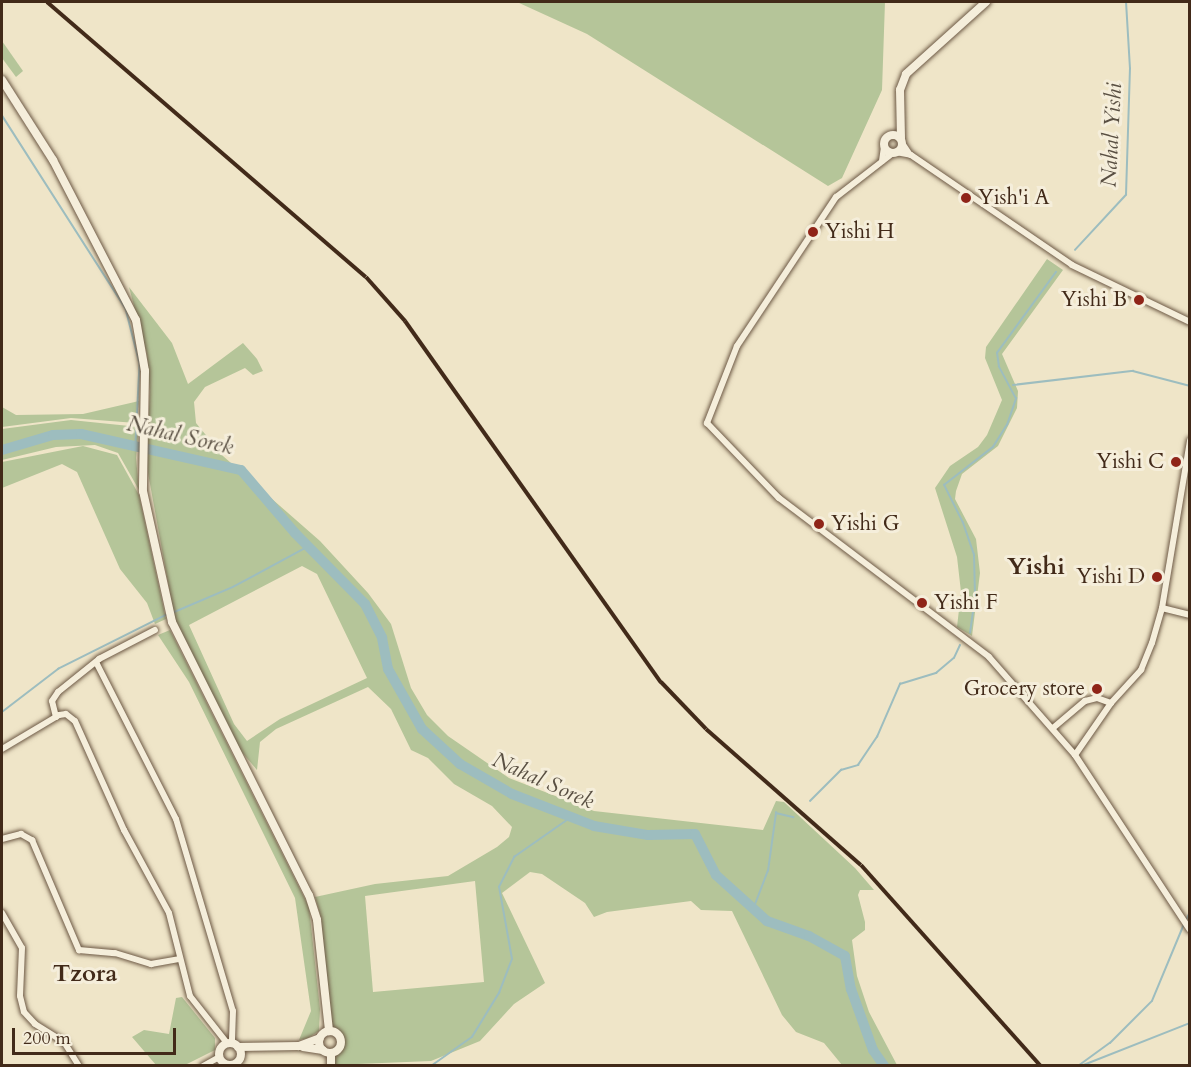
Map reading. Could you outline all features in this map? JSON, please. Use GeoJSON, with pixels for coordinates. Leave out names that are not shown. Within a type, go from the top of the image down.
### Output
{"type":"FeatureCollection","features":[{"type":"Feature","properties":{"kind":"main road"},"geometry":{"type":"LineString","coordinates":[[898,121],[884,146],[894,153],[901,140],[898,121],[900,90],[906,74],[986,2]]}},
{"type":"Feature","properties":{"kind":"main road"},"geometry":{"type":"LineString","coordinates":[[2,80],[53,160],[134,314],[145,371],[143,491],[172,622],[309,895],[317,920],[329,1031],[341,1041],[338,1051],[327,1052]]}},
{"type":"Feature","properties":{"kind":"main road"},"geometry":{"type":"LineString","coordinates":[[889,135],[901,140]]}},
{"type":"Feature","properties":{"kind":"main road"},"geometry":{"type":"LineString","coordinates":[[329,1031],[320,1038],[331,1065]]}},
{"type":"Feature","properties":{"kind":"street"},"geometry":{"type":"LineString","coordinates":[[901,140],[911,155],[1072,265],[1190,322]]}},
{"type":"Feature","properties":{"kind":"street"},"geometry":{"type":"LineString","coordinates":[[881,162],[884,146]]}},
{"type":"Feature","properties":{"kind":"street"},"geometry":{"type":"LineString","coordinates":[[911,155],[894,153],[836,197],[737,346],[707,423],[779,498],[989,657],[1075,755],[1190,930]]}},
{"type":"Feature","properties":{"kind":"street"},"geometry":{"type":"LineString","coordinates":[[1075,755],[1111,704],[1141,670],[1162,608],[1190,440]]}},
{"type":"Feature","properties":{"kind":"street"},"geometry":{"type":"LineString","coordinates":[[1162,608],[1190,615]]}},
{"type":"Feature","properties":{"kind":"street"},"geometry":{"type":"LineString","coordinates":[[56,717],[54,697],[96,662],[155,630]]}},
{"type":"Feature","properties":{"kind":"street"},"geometry":{"type":"LineString","coordinates":[[96,662],[176,819],[233,1011],[232,1045],[219,1057],[203,1065]]}},
{"type":"Feature","properties":{"kind":"street"},"geometry":{"type":"LineString","coordinates":[[1053,728],[1085,701],[1097,698],[1111,704]]}},
{"type":"Feature","properties":{"kind":"street"},"geometry":{"type":"LineString","coordinates":[[2,749],[56,717],[71,716],[79,726],[124,830],[165,906],[190,996],[232,1045],[239,1058]]}},
{"type":"Feature","properties":{"kind":"street"},"geometry":{"type":"LineString","coordinates":[[2,839],[21,834],[32,840],[80,950],[104,951],[151,964],[179,959]]}},
{"type":"Feature","properties":{"kind":"street"},"geometry":{"type":"LineString","coordinates":[[2,913],[22,948],[20,996],[24,1012],[35,1024],[64,1042],[80,1065]]}},
{"type":"Feature","properties":{"kind":"street"},"geometry":{"type":"LineString","coordinates":[[232,1045],[256,1050],[299,1046],[320,1038]]}},
{"type":"Feature","properties":{"kind":"street"},"geometry":{"type":"LineString","coordinates":[[299,1046],[327,1052]]}},
{"type":"Feature","properties":{"kind":"street"},"geometry":{"type":"LineString","coordinates":[[219,1057],[230,1065],[256,1050]]}},
{"type":"Feature","properties":{"kind":"green space"},"geometry":{"type":"Polygon","coordinates":[[[517,2],[885,2],[882,90],[842,178],[828,186],[587,34],[517,2]]]}},
{"type":"Feature","properties":{"kind":"green space"},"geometry":{"type":"Polygon","coordinates":[[[2,41],[23,71],[16,77],[2,58],[2,41]]]}},
{"type":"Feature","properties":{"kind":"green space"},"geometry":{"type":"Polygon","coordinates":[[[1047,259],[1063,270],[1002,354],[1018,391],[1017,408],[998,446],[962,474],[956,491],[955,499],[976,539],[980,573],[972,636],[957,627],[961,592],[957,557],[935,488],[950,466],[978,447],[987,435],[1002,400],[985,358],[986,347],[1047,259]]]}},
{"type":"Feature","properties":{"kind":"green space"},"geometry":{"type":"Polygon","coordinates":[[[129,287],[172,343],[188,384],[243,343],[257,359],[263,371],[253,375],[245,368],[205,387],[194,402],[196,423],[223,456],[320,541],[368,593],[391,624],[411,688],[427,715],[448,736],[509,778],[594,811],[763,830],[776,801],[784,802],[855,868],[874,890],[860,890],[858,895],[865,930],[852,940],[857,976],[869,1012],[897,1065],[842,1065],[824,1043],[796,1032],[782,1015],[732,911],[701,910],[691,901],[607,912],[594,917],[585,903],[542,874],[530,872],[502,893],[545,983],[514,1004],[480,1041],[431,1061],[333,1065],[339,1045],[330,1023],[320,914],[315,897],[375,884],[448,876],[497,847],[509,837],[512,827],[492,806],[454,784],[428,758],[411,750],[391,709],[368,687],[276,729],[260,742],[257,770],[235,744],[175,621],[146,462],[150,392],[147,354],[129,287]],[[302,566],[189,625],[234,724],[247,741],[280,719],[367,678],[317,574],[302,566]],[[475,881],[365,896],[373,992],[484,982],[475,881]]]}},
{"type":"Feature","properties":{"kind":"green space"},"geometry":{"type":"Polygon","coordinates":[[[139,401],[136,423],[71,418],[2,427],[2,407],[16,415],[83,414],[139,401]]]}},
{"type":"Feature","properties":{"kind":"green space"},"geometry":{"type":"Polygon","coordinates":[[[71,420],[139,427],[136,458],[139,490],[118,453],[95,445],[56,447],[2,460],[2,429],[71,420]]]}},
{"type":"Feature","properties":{"kind":"green space"},"geometry":{"type":"Polygon","coordinates":[[[83,446],[117,455],[139,495],[166,619],[155,624],[147,603],[120,569],[77,472],[62,464],[2,488],[2,462],[83,446]]]}},
{"type":"Feature","properties":{"kind":"green space"},"geometry":{"type":"Polygon","coordinates":[[[170,630],[309,907],[320,1009],[319,1031],[308,1038],[299,1040],[311,1011],[295,898],[189,682],[158,635],[170,630]]]}},
{"type":"Feature","properties":{"kind":"green space"},"geometry":{"type":"Polygon","coordinates":[[[182,997],[215,1038],[215,1050],[185,1065],[156,1065],[132,1037],[144,1030],[169,1034],[176,998],[182,997]]]}},
{"type":"Feature","properties":{"kind":"waterway","name":"Nahal Yishi"},"geometry":{"type":"LineString","coordinates":[[1075,250],[1126,195],[1130,69],[1126,2]]}},
{"type":"Feature","properties":{"kind":"waterway"},"geometry":{"type":"LineString","coordinates":[[2,115],[126,309],[140,364],[136,444]]}},
{"type":"Feature","properties":{"kind":"waterway","name":"Nahal Yishi"},"geometry":{"type":"LineString","coordinates":[[970,633],[975,596],[974,555],[963,523],[944,485],[993,447],[1007,425],[1016,399],[999,367],[997,353],[1056,272]]}},
{"type":"Feature","properties":{"kind":"waterway"},"geometry":{"type":"LineString","coordinates":[[1013,385],[1133,371],[1190,386]]}},
{"type":"Feature","properties":{"kind":"waterway","name":"Nahal Sorek"},"geometry":{"type":"LineString","coordinates":[[2,450],[53,435],[81,434],[241,470],[295,533],[365,604],[382,638],[388,669],[422,729],[460,764],[512,794],[594,826],[648,835],[695,834],[716,875],[767,921],[809,936],[845,956],[851,989],[873,1050],[884,1066]]}},
{"type":"Feature","properties":{"kind":"waterway"},"geometry":{"type":"LineString","coordinates":[[172,613],[233,587],[309,546]]}},
{"type":"Feature","properties":{"kind":"waterway"},"geometry":{"type":"LineString","coordinates":[[2,712],[58,669],[168,614]]}},
{"type":"Feature","properties":{"kind":"waterway","name":"Nahal Yishi"},"geometry":{"type":"LineString","coordinates":[[810,801],[841,770],[858,765],[877,737],[900,684],[936,673],[954,658],[960,645]]}},
{"type":"Feature","properties":{"kind":"waterway"},"geometry":{"type":"LineString","coordinates":[[754,907],[768,871],[776,813],[794,817]]}},
{"type":"Feature","properties":{"kind":"waterway"},"geometry":{"type":"LineString","coordinates":[[431,1066],[472,1037],[499,993],[512,959],[499,887],[514,857],[570,818]]}},
{"type":"Feature","properties":{"kind":"waterway"},"geometry":{"type":"LineString","coordinates":[[1186,920],[1190,912]]}},
{"type":"Feature","properties":{"kind":"waterway"},"geometry":{"type":"LineString","coordinates":[[1078,1066],[1110,1043],[1152,1001],[1184,924]]}},
{"type":"Feature","properties":{"kind":"waterway"},"geometry":{"type":"LineString","coordinates":[[1081,1066],[1190,1023]]}},
{"type":"Feature","properties":{"kind":"railway"},"geometry":{"type":"LineString","coordinates":[[47,2],[366,277],[405,321],[661,682],[706,729],[861,865],[1041,1066]]}},
{"type":"Feature","properties":{"kind":"place","name":"Yish'i A"},"geometry":{"type":"Point","coordinates":[966,198]}},
{"type":"Feature","properties":{"kind":"place","name":"Yishi H"},"geometry":{"type":"Point","coordinates":[813,232]}},
{"type":"Feature","properties":{"kind":"place","name":"Yishi B"},"geometry":{"type":"Point","coordinates":[1139,300]}},
{"type":"Feature","properties":{"kind":"place","name":"Yishi C"},"geometry":{"type":"Point","coordinates":[1176,462]}},
{"type":"Feature","properties":{"kind":"place","name":"Yishi G"},"geometry":{"type":"Point","coordinates":[819,524]}},
{"type":"Feature","properties":{"kind":"place","name":"Yishi D"},"geometry":{"type":"Point","coordinates":[1157,577]}},
{"type":"Feature","properties":{"kind":"place","name":"Yishi F"},"geometry":{"type":"Point","coordinates":[922,603]}},
{"type":"Feature","properties":{"kind":"place","name":"Grocery store"},"geometry":{"type":"Point","coordinates":[1097,689]}},
{"type":"Feature","properties":{"kind":"district","name":"Yishi"},"geometry":{"type":"Point","coordinates":[1036,567]}},
{"type":"Feature","properties":{"kind":"district","name":"Tzora"},"geometry":{"type":"Point","coordinates":[85,974]}}]}
